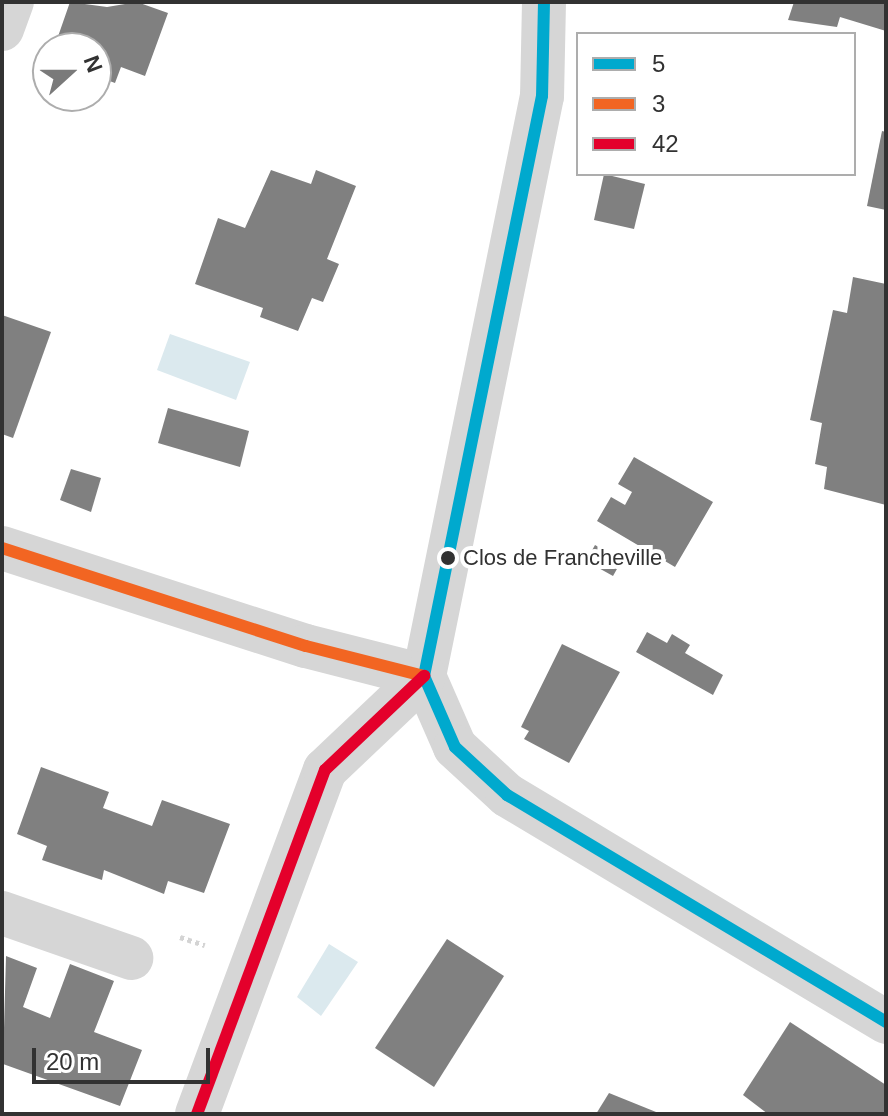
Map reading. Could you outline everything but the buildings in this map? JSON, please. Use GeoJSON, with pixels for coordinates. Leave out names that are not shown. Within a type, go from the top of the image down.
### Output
{"type":"FeatureCollection","features":[{"type":"Feature","properties":{"kind":"street"},"geometry":{"type":"LineString","coordinates":[[2,29],[12,2]]}},
{"type":"Feature","properties":{"kind":"street"},"geometry":{"type":"LineString","coordinates":[[197,1114],[325,770],[424,676],[542,96],[544,2]]}},
{"type":"Feature","properties":{"kind":"street"},"geometry":{"type":"LineString","coordinates":[[2,548],[306,646],[424,676]]}},
{"type":"Feature","properties":{"kind":"street"},"geometry":{"type":"LineString","coordinates":[[424,676],[455,747],[507,795],[886,1022]]}},
{"type":"Feature","properties":{"kind":"street"},"geometry":{"type":"LineString","coordinates":[[2,913],[131,958]]}},
{"type":"Feature","properties":{"kind":"shaded area"},"geometry":{"type":"Polygon","coordinates":[[[170,334],[250,362],[236,400],[157,370],[170,334]]]}},
{"type":"Feature","properties":{"kind":"shaded area"},"geometry":{"type":"Polygon","coordinates":[[[329,944],[358,962],[321,1016],[297,997],[329,944]]]}},
{"type":"Feature","properties":{"kind":"transit line","name":"5"},"geometry":{"type":"LineString","coordinates":[[544,2],[542,96],[424,676],[455,747],[507,795],[886,1022]]}},
{"type":"Feature","properties":{"kind":"transit line","name":"3"},"geometry":{"type":"LineString","coordinates":[[2,548],[306,646],[424,676]]}},
{"type":"Feature","properties":{"kind":"transit line","name":"42"},"geometry":{"type":"LineString","coordinates":[[197,1114],[325,770],[424,676]]}},
{"type":"Feature","properties":{"kind":"place","name":"Clos de Francheville"},"geometry":{"type":"Point","coordinates":[448,558]}}]}
